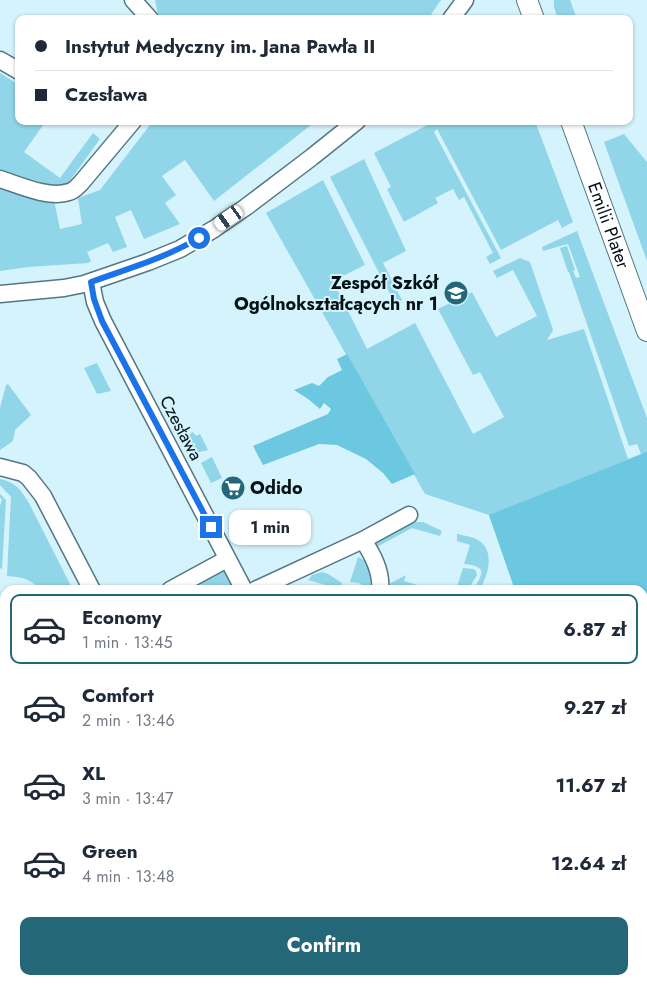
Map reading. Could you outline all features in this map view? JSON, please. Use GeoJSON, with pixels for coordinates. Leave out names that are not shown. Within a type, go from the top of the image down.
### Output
{"type":"FeatureCollection","features":[{"type":"Feature","properties":{"kind":"street"},"geometry":{"type":"LineString","coordinates":[[132,0],[146,15]]}},
{"type":"Feature","properties":{"kind":"street"},"geometry":{"type":"LineString","coordinates":[[454,15],[464,0]]}},
{"type":"Feature","properties":{"kind":"street"},"geometry":{"type":"LineString","coordinates":[[527,0],[533,15]]}},
{"type":"Feature","properties":{"kind":"street"},"geometry":{"type":"LineString","coordinates":[[0,60],[15,68]]}},
{"type":"Feature","properties":{"kind":"street"},"geometry":{"type":"LineString","coordinates":[[0,179],[42,192],[57,194],[69,192],[76,189],[130,125]]}},
{"type":"Feature","properties":{"kind":"street"},"geometry":{"type":"LineString","coordinates":[[0,294],[64,288],[91,282],[186,246],[272,188],[351,125]]}},
{"type":"Feature","properties":{"kind":"street","name":"Emilii Plater"},"geometry":{"type":"LineString","coordinates":[[572,125],[647,331]]}},
{"type":"Feature","properties":{"kind":"street","name":"Czesława"},"geometry":{"type":"LineString","coordinates":[[91,282],[94,299],[102,321],[241,585]]}},
{"type":"Feature","properties":{"kind":"street"},"geometry":{"type":"LineString","coordinates":[[0,467],[23,473],[34,484],[43,496],[89,585]]}},
{"type":"Feature","properties":{"kind":"street"},"geometry":{"type":"LineString","coordinates":[[266,585],[364,540],[409,515]]}},
{"type":"Feature","properties":{"kind":"street"},"geometry":{"type":"LineString","coordinates":[[364,540],[375,560],[381,585]]}},
{"type":"Feature","properties":{"kind":"street"},"geometry":{"type":"LineString","coordinates":[[179,585],[227,559]]}},
{"type":"Feature","properties":{"kind":"shaded area"},"geometry":{"type":"Polygon","coordinates":[[[155,0],[441,0],[431,15],[158,15],[155,0]]]}},
{"type":"Feature","properties":{"kind":"shaded area"},"geometry":{"type":"Polygon","coordinates":[[[554,0],[570,0],[576,15],[557,15],[554,0]]]}},
{"type":"Feature","properties":{"kind":"shaded area"},"geometry":{"type":"Polygon","coordinates":[[[0,73],[15,82],[15,125],[43,125],[24,152],[60,178],[93,133],[100,139],[69,182],[53,189],[0,172],[0,73]]]}},
{"type":"Feature","properties":{"kind":"shaded area"},"geometry":{"type":"Polygon","coordinates":[[[150,125],[311,125],[214,201],[185,160],[162,176],[176,195],[165,203],[180,224],[144,239],[131,210],[115,217],[127,247],[113,252],[108,243],[87,252],[91,261],[88,263],[0,271],[0,184],[54,200],[60,229],[82,224],[78,198],[100,190],[150,125]]]}},
{"type":"Feature","properties":{"kind":"shaded area"},"geometry":{"type":"Polygon","coordinates":[[[427,125],[537,125],[573,222],[562,228],[558,220],[501,250],[437,129],[434,132],[501,258],[490,264],[486,257],[493,253],[464,197],[459,200],[453,189],[435,198],[438,203],[404,222],[387,189],[391,187],[374,153],[427,125]]]}},
{"type":"Feature","properties":{"kind":"shaded area"},"geometry":{"type":"Polygon","coordinates":[[[624,134],[647,162],[647,261],[604,142],[624,134]]]}},
{"type":"Feature","properties":{"kind":"shaded area"},"geometry":{"type":"Polygon","coordinates":[[[364,159],[406,251],[383,263],[402,300],[395,304],[330,177],[364,159]]]}},
{"type":"Feature","properties":{"kind":"shaded area"},"geometry":{"type":"Polygon","coordinates":[[[323,180],[365,265],[333,281],[367,349],[415,323],[473,434],[504,417],[480,372],[473,375],[438,309],[472,292],[496,337],[537,316],[513,270],[497,278],[493,271],[520,258],[530,262],[553,330],[547,340],[584,329],[628,459],[641,454],[637,444],[629,446],[568,272],[560,248],[567,246],[575,270],[573,271],[576,278],[580,277],[568,244],[543,251],[542,247],[577,231],[647,418],[647,585],[513,585],[489,515],[425,494],[266,213],[323,180]]]}},
{"type":"Feature","properties":{"kind":"shaded area"},"geometry":{"type":"Polygon","coordinates":[[[347,354],[415,474],[392,484],[383,473],[366,459],[337,445],[319,444],[263,465],[253,446],[328,414],[331,409],[324,403],[320,409],[294,390],[312,383],[319,386],[328,377],[342,370],[337,359],[347,354]]]}},
{"type":"Feature","properties":{"kind":"shaded area"},"geometry":{"type":"Polygon","coordinates":[[[97,363],[111,391],[97,394],[84,368],[97,363]]]}},
{"type":"Feature","properties":{"kind":"shaded area"},"geometry":{"type":"Polygon","coordinates":[[[8,384],[31,415],[15,430],[13,441],[0,450],[0,408],[6,385],[8,384]]]}},
{"type":"Feature","properties":{"kind":"shaded area"},"geometry":{"type":"Polygon","coordinates":[[[193,432],[196,436],[200,434],[208,450],[196,453],[186,436],[193,432]]]}},
{"type":"Feature","properties":{"kind":"shaded area"},"geometry":{"type":"Polygon","coordinates":[[[647,452],[647,585],[513,585],[489,515],[647,452]]]}},
{"type":"Feature","properties":{"kind":"shaded area"},"geometry":{"type":"Polygon","coordinates":[[[212,457],[222,478],[211,483],[201,463],[212,457]]]}},
{"type":"Feature","properties":{"kind":"shaded area"},"geometry":{"type":"Polygon","coordinates":[[[0,479],[14,485],[26,498],[70,585],[36,585],[26,579],[7,576],[11,497],[0,485],[0,479]]]}},
{"type":"Feature","properties":{"kind":"shaded area"},"geometry":{"type":"Polygon","coordinates":[[[0,494],[6,500],[2,569],[0,568],[0,506],[2,499],[0,494]]]}},
{"type":"Feature","properties":{"kind":"shaded area"},"geometry":{"type":"Polygon","coordinates":[[[412,522],[423,522],[442,531],[440,536],[412,528],[375,548],[373,544],[412,522]]]}},
{"type":"Feature","properties":{"kind":"shaded area"},"geometry":{"type":"Polygon","coordinates":[[[457,534],[471,537],[483,544],[486,549],[489,561],[487,574],[482,585],[476,585],[481,575],[480,569],[464,564],[470,545],[457,541],[457,534]]]}},
{"type":"Feature","properties":{"kind":"shaded area"},"geometry":{"type":"Polygon","coordinates":[[[358,557],[368,566],[371,585],[350,582],[358,557]]]}},
{"type":"Feature","properties":{"kind":"shaded area"},"geometry":{"type":"Polygon","coordinates":[[[223,567],[232,585],[191,585],[223,567]]]}},
{"type":"Feature","properties":{"kind":"shaded area"},"geometry":{"type":"Polygon","coordinates":[[[463,568],[476,571],[477,575],[471,585],[458,585],[463,568]]]}},
{"type":"Feature","properties":{"kind":"shaded area"},"geometry":{"type":"Polygon","coordinates":[[[322,572],[342,583],[341,585],[326,585],[308,580],[312,575],[322,572]]]}},
{"type":"Feature","properties":{"kind":"shaded area"},"geometry":{"type":"Polygon","coordinates":[[[406,575],[404,581],[417,585],[387,585],[406,575]]]}},
{"type":"Feature","properties":{"kind":"place","name":"Zespół Szkół Ogólnokształcących nr 1"},"geometry":{"type":"Point","coordinates":[456,293]}},
{"type":"Feature","properties":{"kind":"place","name":"Odido"},"geometry":{"type":"Point","coordinates":[233,488]}},
{"type":"Feature","properties":{"kind":"route"},"geometry":{"type":"LineString","coordinates":[[199,238],[161,257],[91,282],[94,299],[102,321],[211,527]]}}]}
